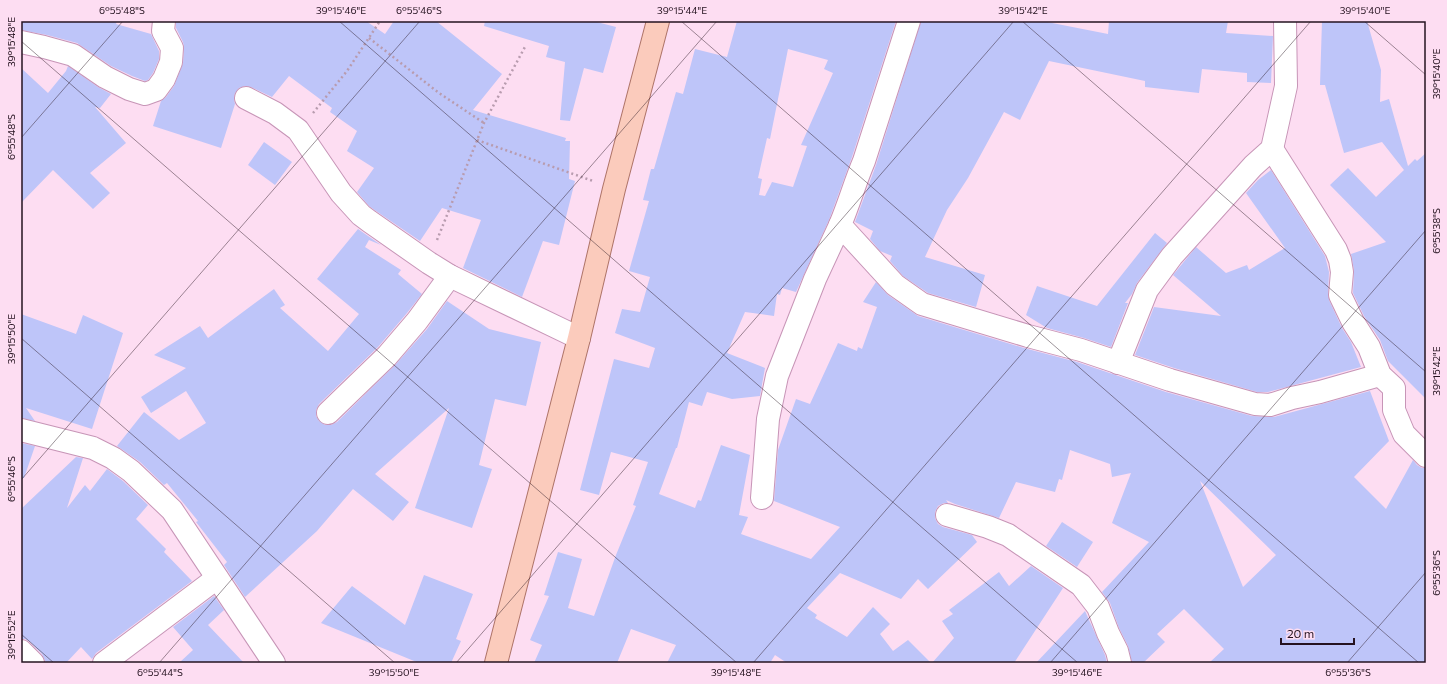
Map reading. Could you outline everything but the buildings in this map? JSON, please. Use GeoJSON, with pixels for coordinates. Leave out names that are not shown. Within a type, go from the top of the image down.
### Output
{"type":"FeatureCollection","features":[{"type":"Feature","properties":{"kind":"main road"},"geometry":{"type":"LineString","coordinates":[[496,663],[579,338],[614,189],[658,21]]}},
{"type":"Feature","properties":{"kind":"street"},"geometry":{"type":"LineString","coordinates":[[21,42],[73,55],[129,90],[145,94],[156,90],[164,79],[171,62],[172,48],[163,31],[164,21]]}},
{"type":"Feature","properties":{"kind":"street"},"geometry":{"type":"LineString","coordinates":[[762,498],[768,418],[777,376],[815,279],[851,199],[855,181],[864,161],[909,21]]}},
{"type":"Feature","properties":{"kind":"street"},"geometry":{"type":"LineString","coordinates":[[1118,363],[1147,290],[1172,256],[1254,166],[1272,149],[1286,86],[1285,21]]}},
{"type":"Feature","properties":{"kind":"street"},"geometry":{"type":"LineString","coordinates":[[246,98],[275,113],[298,130],[342,193],[361,215],[450,276],[579,338]]}},
{"type":"Feature","properties":{"kind":"street"},"geometry":{"type":"LineString","coordinates":[[1272,149],[1336,250],[1340,260],[1342,272],[1340,295],[1353,322],[1369,347],[1380,375],[1394,388],[1394,410],[1404,434],[1426,456]]}},
{"type":"Feature","properties":{"kind":"street"},"geometry":{"type":"LineString","coordinates":[[840,225],[895,285],[922,304],[1028,336],[1081,350],[1201,389],[1255,404],[1270,405],[1380,375]]}},
{"type":"Feature","properties":{"kind":"street"},"geometry":{"type":"LineString","coordinates":[[328,413],[387,356],[417,321],[450,276]]}},
{"type":"Feature","properties":{"kind":"street"},"geometry":{"type":"LineString","coordinates":[[21,430],[93,448],[113,458],[132,471],[172,510],[274,663]]}},
{"type":"Feature","properties":{"kind":"street"},"geometry":{"type":"LineString","coordinates":[[947,515],[988,527],[1008,535],[1081,585],[1098,608],[1117,651],[1120,663]]}},
{"type":"Feature","properties":{"kind":"street"},"geometry":{"type":"LineString","coordinates":[[104,663],[217,578]]}},
{"type":"Feature","properties":{"kind":"street"},"geometry":{"type":"LineString","coordinates":[[21,650],[34,663]]}},
{"type":"Feature","properties":{"kind":"path"},"geometry":{"type":"LineString","coordinates":[[298,130],[347,70],[380,21]]}},
{"type":"Feature","properties":{"kind":"path"},"geometry":{"type":"LineString","coordinates":[[369,38],[439,93],[484,123]]}},
{"type":"Feature","properties":{"kind":"path"},"geometry":{"type":"LineString","coordinates":[[429,263],[451,203],[484,123],[526,45]]}},
{"type":"Feature","properties":{"kind":"path"},"geometry":{"type":"LineString","coordinates":[[477,140],[577,174],[614,189]]}}]}
